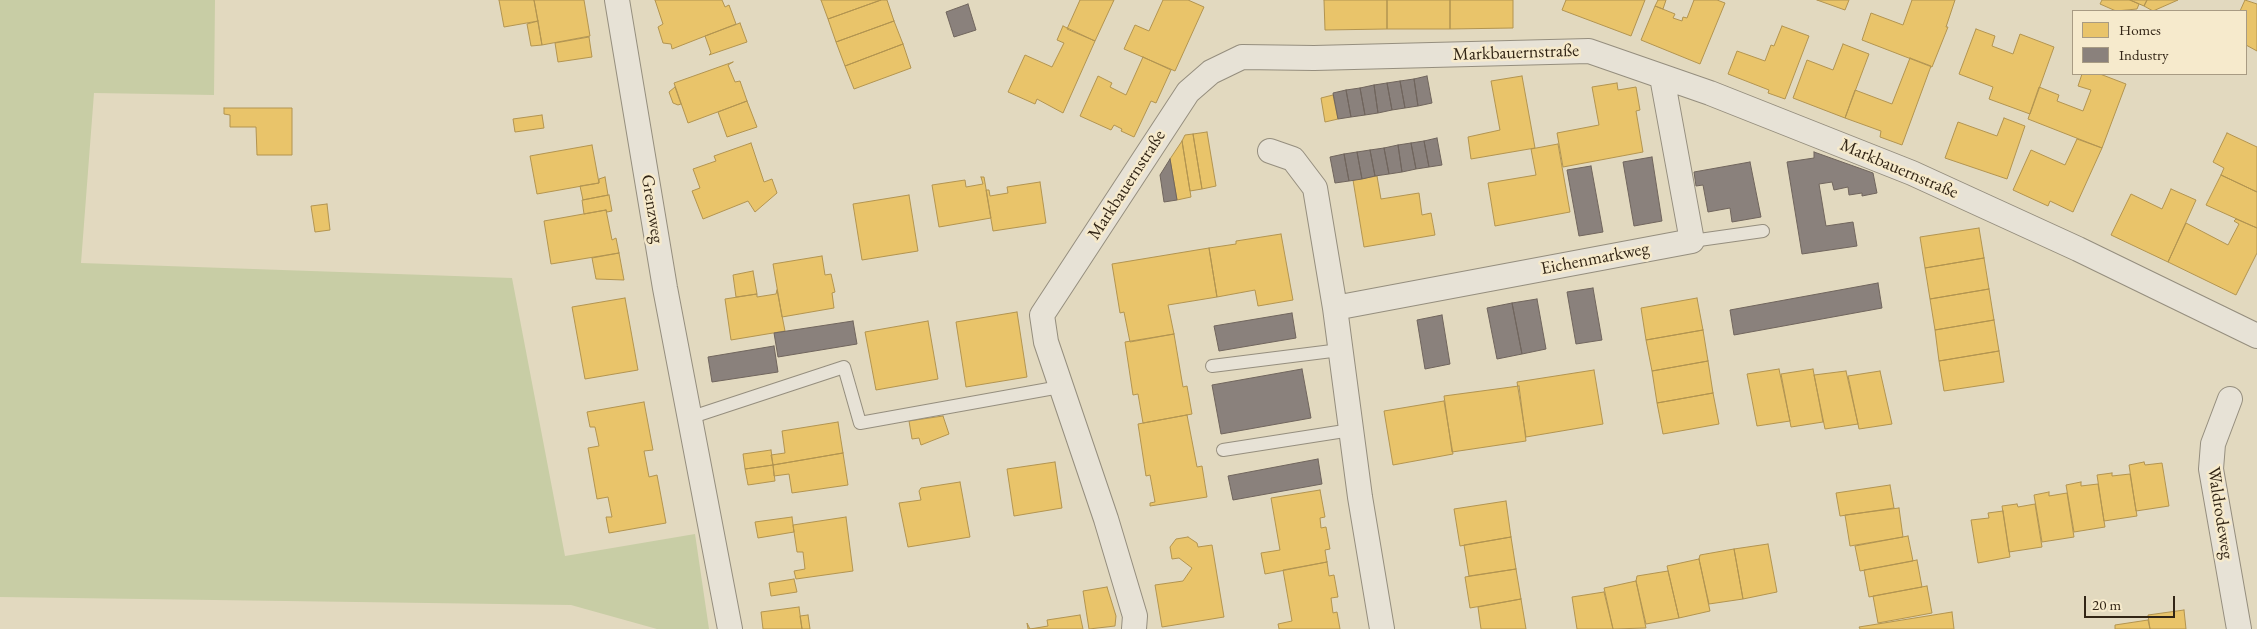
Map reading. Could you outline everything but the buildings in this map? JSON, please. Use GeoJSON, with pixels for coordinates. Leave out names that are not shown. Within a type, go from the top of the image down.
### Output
{"type":"FeatureCollection","features":[{"type":"Feature","properties":{"kind":"street","name":"Grenzweg"},"geometry":{"type":"LineString","coordinates":[[617,0],[665,288],[730,629]]}},
{"type":"Feature","properties":{"kind":"street","name":"Markbauernstraße"},"geometry":{"type":"LineString","coordinates":[[1134,629],[1135,616],[1106,519],[1046,342],[1042,315],[1188,92],[1211,72],[1242,57],[1314,58],[1589,51],[1710,93],[1912,173],[2078,249],[2257,336]]}},
{"type":"Feature","properties":{"kind":"street"},"geometry":{"type":"LineString","coordinates":[[1662,77],[1692,241]]}},
{"type":"Feature","properties":{"kind":"street"},"geometry":{"type":"LineString","coordinates":[[1270,151],[1293,159],[1315,188],[1335,308],[1351,430],[1382,629]]}},
{"type":"Feature","properties":{"kind":"street","name":"Eichenmarkweg"},"geometry":{"type":"LineString","coordinates":[[1335,308],[1692,241]]}},
{"type":"Feature","properties":{"kind":"street","name":"Waldrodeweg"},"geometry":{"type":"LineString","coordinates":[[2230,399],[2213,444],[2211,469],[2239,629]]}},
{"type":"Feature","properties":{"kind":"lane"},"geometry":{"type":"LineString","coordinates":[[1692,241],[1763,231]]}},
{"type":"Feature","properties":{"kind":"lane"},"geometry":{"type":"LineString","coordinates":[[1212,366],[1340,350]]}},
{"type":"Feature","properties":{"kind":"lane"},"geometry":{"type":"LineString","coordinates":[[689,418],[844,367],[860,423],[1060,387]]}},
{"type":"Feature","properties":{"kind":"lane"},"geometry":{"type":"LineString","coordinates":[[1223,450],[1351,430]]}},
{"type":"Feature","properties":{"kind":"green space"},"geometry":{"type":"Polygon","coordinates":[[[0,0],[215,0],[214,95],[94,93],[81,263],[512,278],[565,556],[695,534],[709,629],[657,629],[571,605],[0,597],[0,0]]]}}]}
